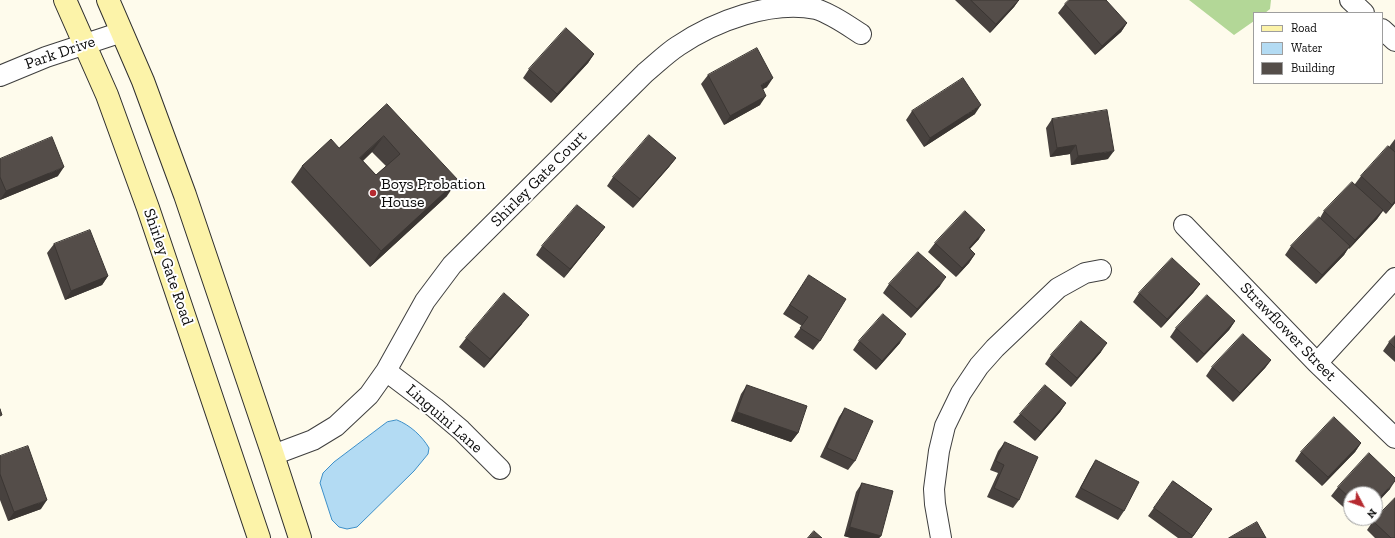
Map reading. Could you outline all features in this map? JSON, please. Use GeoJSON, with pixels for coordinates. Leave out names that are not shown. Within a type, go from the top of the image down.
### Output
{"type":"FeatureCollection","features":[{"type":"Feature","properties":{"kind":"main road","name":"Shirley Gate Road"},"geometry":{"type":"LineString","coordinates":[[66,0],[107,95],[148,208],[258,538]]}},
{"type":"Feature","properties":{"kind":"main road"},"geometry":{"type":"LineString","coordinates":[[108,0],[143,81],[185,195],[300,538]]}},
{"type":"Feature","properties":{"kind":"street"},"geometry":{"type":"LineString","coordinates":[[1350,0],[1363,12]]}},
{"type":"Feature","properties":{"kind":"street","name":"Shirley Gate Court"},"geometry":{"type":"LineString","coordinates":[[273,455],[313,440],[336,426],[368,395],[386,371],[425,301],[452,265],[645,73],[677,46],[702,31],[733,17],[757,9],[795,4],[816,9],[861,34]]}},
{"type":"Feature","properties":{"kind":"street"},"geometry":{"type":"LineString","coordinates":[[1383,30],[1395,41]]}},
{"type":"Feature","properties":{"kind":"street","name":"Park Drive"},"geometry":{"type":"LineString","coordinates":[[0,76],[46,57],[122,32]]}},
{"type":"Feature","properties":{"kind":"street","name":"Strawflower Street"},"geometry":{"type":"LineString","coordinates":[[1184,225],[1317,363],[1395,438]]}},
{"type":"Feature","properties":{"kind":"street"},"geometry":{"type":"LineString","coordinates":[[941,538],[934,489],[939,451],[945,426],[961,393],[979,366],[995,348],[1058,288],[1086,273],[1101,270]]}},
{"type":"Feature","properties":{"kind":"street"},"geometry":{"type":"LineString","coordinates":[[1317,363],[1395,278]]}},
{"type":"Feature","properties":{"kind":"street","name":"Linguini Lane"},"geometry":{"type":"LineString","coordinates":[[386,371],[461,430],[500,469]]}},
{"type":"Feature","properties":{"kind":"green space"},"geometry":{"type":"Polygon","coordinates":[[[1189,0],[1271,0],[1270,9],[1266,12],[1253,12],[1253,22],[1234,35],[1189,0]]]}},
{"type":"Feature","properties":{"kind":"water"},"geometry":{"type":"Polygon","coordinates":[[[397,420],[411,428],[419,435],[429,448],[428,454],[414,471],[357,527],[347,529],[339,527],[332,520],[320,483],[323,473],[334,462],[387,422],[397,420]]]}},
{"type":"Feature","properties":{"kind":"building"},"geometry":{"type":"Polygon","coordinates":[[[971,0],[1019,0],[996,24],[971,0]]]}},
{"type":"Feature","properties":{"kind":"building"},"geometry":{"type":"Polygon","coordinates":[[[1069,0],[1106,0],[1127,23],[1102,46],[1065,4],[1069,0]]]}},
{"type":"Feature","properties":{"kind":"building"},"geometry":{"type":"Polygon","coordinates":[[[566,28],[594,54],[557,94],[529,69],[566,28]]]}},
{"type":"Feature","properties":{"kind":"building"},"geometry":{"type":"Polygon","coordinates":[[[757,48],[773,78],[761,85],[766,96],[730,116],[708,75],[757,48]]]}},
{"type":"Feature","properties":{"kind":"building"},"geometry":{"type":"Polygon","coordinates":[[[963,78],[981,105],[930,138],[912,111],[963,78]]]}},
{"type":"Feature","properties":{"kind":"building","name":"Boys Probation House"},"geometry":{"type":"Polygon","coordinates":[[[387,104],[458,180],[381,251],[302,166],[331,139],[339,148],[387,104]],[[384,136],[360,158],[376,175],[400,154],[384,136]]]}},
{"type":"Feature","properties":{"kind":"building"},"geometry":{"type":"Polygon","coordinates":[[[1107,110],[1114,151],[1078,156],[1076,145],[1057,148],[1052,119],[1107,110]]]}},
{"type":"Feature","properties":{"kind":"building"},"geometry":{"type":"Polygon","coordinates":[[[649,135],[676,158],[640,199],[613,177],[649,135]]]}},
{"type":"Feature","properties":{"kind":"building"},"geometry":{"type":"Polygon","coordinates":[[[52,137],[64,167],[6,191],[0,177],[0,159],[52,137]]]}},
{"type":"Feature","properties":{"kind":"building"},"geometry":{"type":"Polygon","coordinates":[[[1388,146],[1395,152],[1395,201],[1392,205],[1361,176],[1388,146]]]}},
{"type":"Feature","properties":{"kind":"building"},"geometry":{"type":"Polygon","coordinates":[[[1352,182],[1383,210],[1355,240],[1324,211],[1352,182]]]}},
{"type":"Feature","properties":{"kind":"building"},"geometry":{"type":"Polygon","coordinates":[[[577,205],[605,227],[570,269],[542,246],[577,205]]]}},
{"type":"Feature","properties":{"kind":"building"},"geometry":{"type":"Polygon","coordinates":[[[965,211],[985,230],[969,248],[975,254],[962,268],[935,243],[965,211]]]}},
{"type":"Feature","properties":{"kind":"building"},"geometry":{"type":"Polygon","coordinates":[[[1319,217],[1350,246],[1322,275],[1291,246],[1319,217]]]}},
{"type":"Feature","properties":{"kind":"building"},"geometry":{"type":"Polygon","coordinates":[[[90,230],[108,276],[71,291],[54,244],[90,230]]]}},
{"type":"Feature","properties":{"kind":"building"},"geometry":{"type":"Polygon","coordinates":[[[918,252],[946,277],[917,309],[889,284],[918,252]]]}},
{"type":"Feature","properties":{"kind":"building"},"geometry":{"type":"Polygon","coordinates":[[[1172,258],[1200,284],[1167,319],[1139,293],[1172,258]]]}},
{"type":"Feature","properties":{"kind":"building"},"geometry":{"type":"Polygon","coordinates":[[[809,275],[846,299],[820,341],[800,328],[808,317],[790,305],[809,275]]]}},
{"type":"Feature","properties":{"kind":"building"},"geometry":{"type":"Polygon","coordinates":[[[504,293],[529,315],[490,359],[466,338],[504,293]]]}},
{"type":"Feature","properties":{"kind":"building"},"geometry":{"type":"Polygon","coordinates":[[[1207,295],[1235,321],[1204,354],[1176,328],[1207,295]]]}},
{"type":"Feature","properties":{"kind":"building"},"geometry":{"type":"Polygon","coordinates":[[[883,314],[906,334],[882,361],[859,341],[883,314]]]}},
{"type":"Feature","properties":{"kind":"building"},"geometry":{"type":"Polygon","coordinates":[[[1081,321],[1107,343],[1077,378],[1051,355],[1081,321]]]}},
{"type":"Feature","properties":{"kind":"building"},"geometry":{"type":"Polygon","coordinates":[[[1243,334],[1271,360],[1240,393],[1212,367],[1243,334]]]}},
{"type":"Feature","properties":{"kind":"building"},"geometry":{"type":"Polygon","coordinates":[[[1395,336],[1395,348],[1389,342],[1395,336]]]}},
{"type":"Feature","properties":{"kind":"building"},"geometry":{"type":"Polygon","coordinates":[[[747,385],[807,406],[798,433],[737,412],[747,385]]]}},
{"type":"Feature","properties":{"kind":"building"},"geometry":{"type":"Polygon","coordinates":[[[1045,385],[1066,403],[1041,432],[1020,414],[1045,385]]]}},
{"type":"Feature","properties":{"kind":"building"},"geometry":{"type":"Polygon","coordinates":[[[845,408],[873,421],[855,461],[827,448],[845,408]]]}},
{"type":"Feature","properties":{"kind":"building"},"geometry":{"type":"Polygon","coordinates":[[[1334,417],[1361,443],[1328,477],[1301,452],[1334,417]]]}},
{"type":"Feature","properties":{"kind":"building"},"geometry":{"type":"Polygon","coordinates":[[[1005,442],[1038,457],[1019,500],[994,488],[1004,465],[996,461],[1005,442]]]}},
{"type":"Feature","properties":{"kind":"building"},"geometry":{"type":"Polygon","coordinates":[[[28,446],[47,500],[14,512],[0,474],[0,456],[28,446]]]}},
{"type":"Feature","properties":{"kind":"building"},"geometry":{"type":"Polygon","coordinates":[[[1369,453],[1395,478],[1395,481],[1383,494],[1383,486],[1343,486],[1343,492],[1338,487],[1369,453]]]}},
{"type":"Feature","properties":{"kind":"building"},"geometry":{"type":"Polygon","coordinates":[[[1096,460],[1139,482],[1124,511],[1081,488],[1096,460]]]}},
{"type":"Feature","properties":{"kind":"building"},"geometry":{"type":"Polygon","coordinates":[[[1173,481],[1212,509],[1193,536],[1154,508],[1173,481]]]}},
{"type":"Feature","properties":{"kind":"building"},"geometry":{"type":"Polygon","coordinates":[[[862,483],[893,491],[881,536],[850,527],[862,483]]]}},
{"type":"Feature","properties":{"kind":"building"},"geometry":{"type":"Polygon","coordinates":[[[1395,498],[1395,538],[1391,538],[1378,526],[1383,526],[1383,511],[1395,498]]]}},
{"type":"Feature","properties":{"kind":"building"},"geometry":{"type":"Polygon","coordinates":[[[1257,522],[1266,538],[1229,538],[1257,522]]]}},
{"type":"Feature","properties":{"kind":"building"},"geometry":{"type":"Polygon","coordinates":[[[814,531],[822,538],[808,538],[814,531]]]}},
{"type":"Feature","properties":{"kind":"place","name":"Boys Probation House"},"geometry":{"type":"Point","coordinates":[373,193]}}]}
